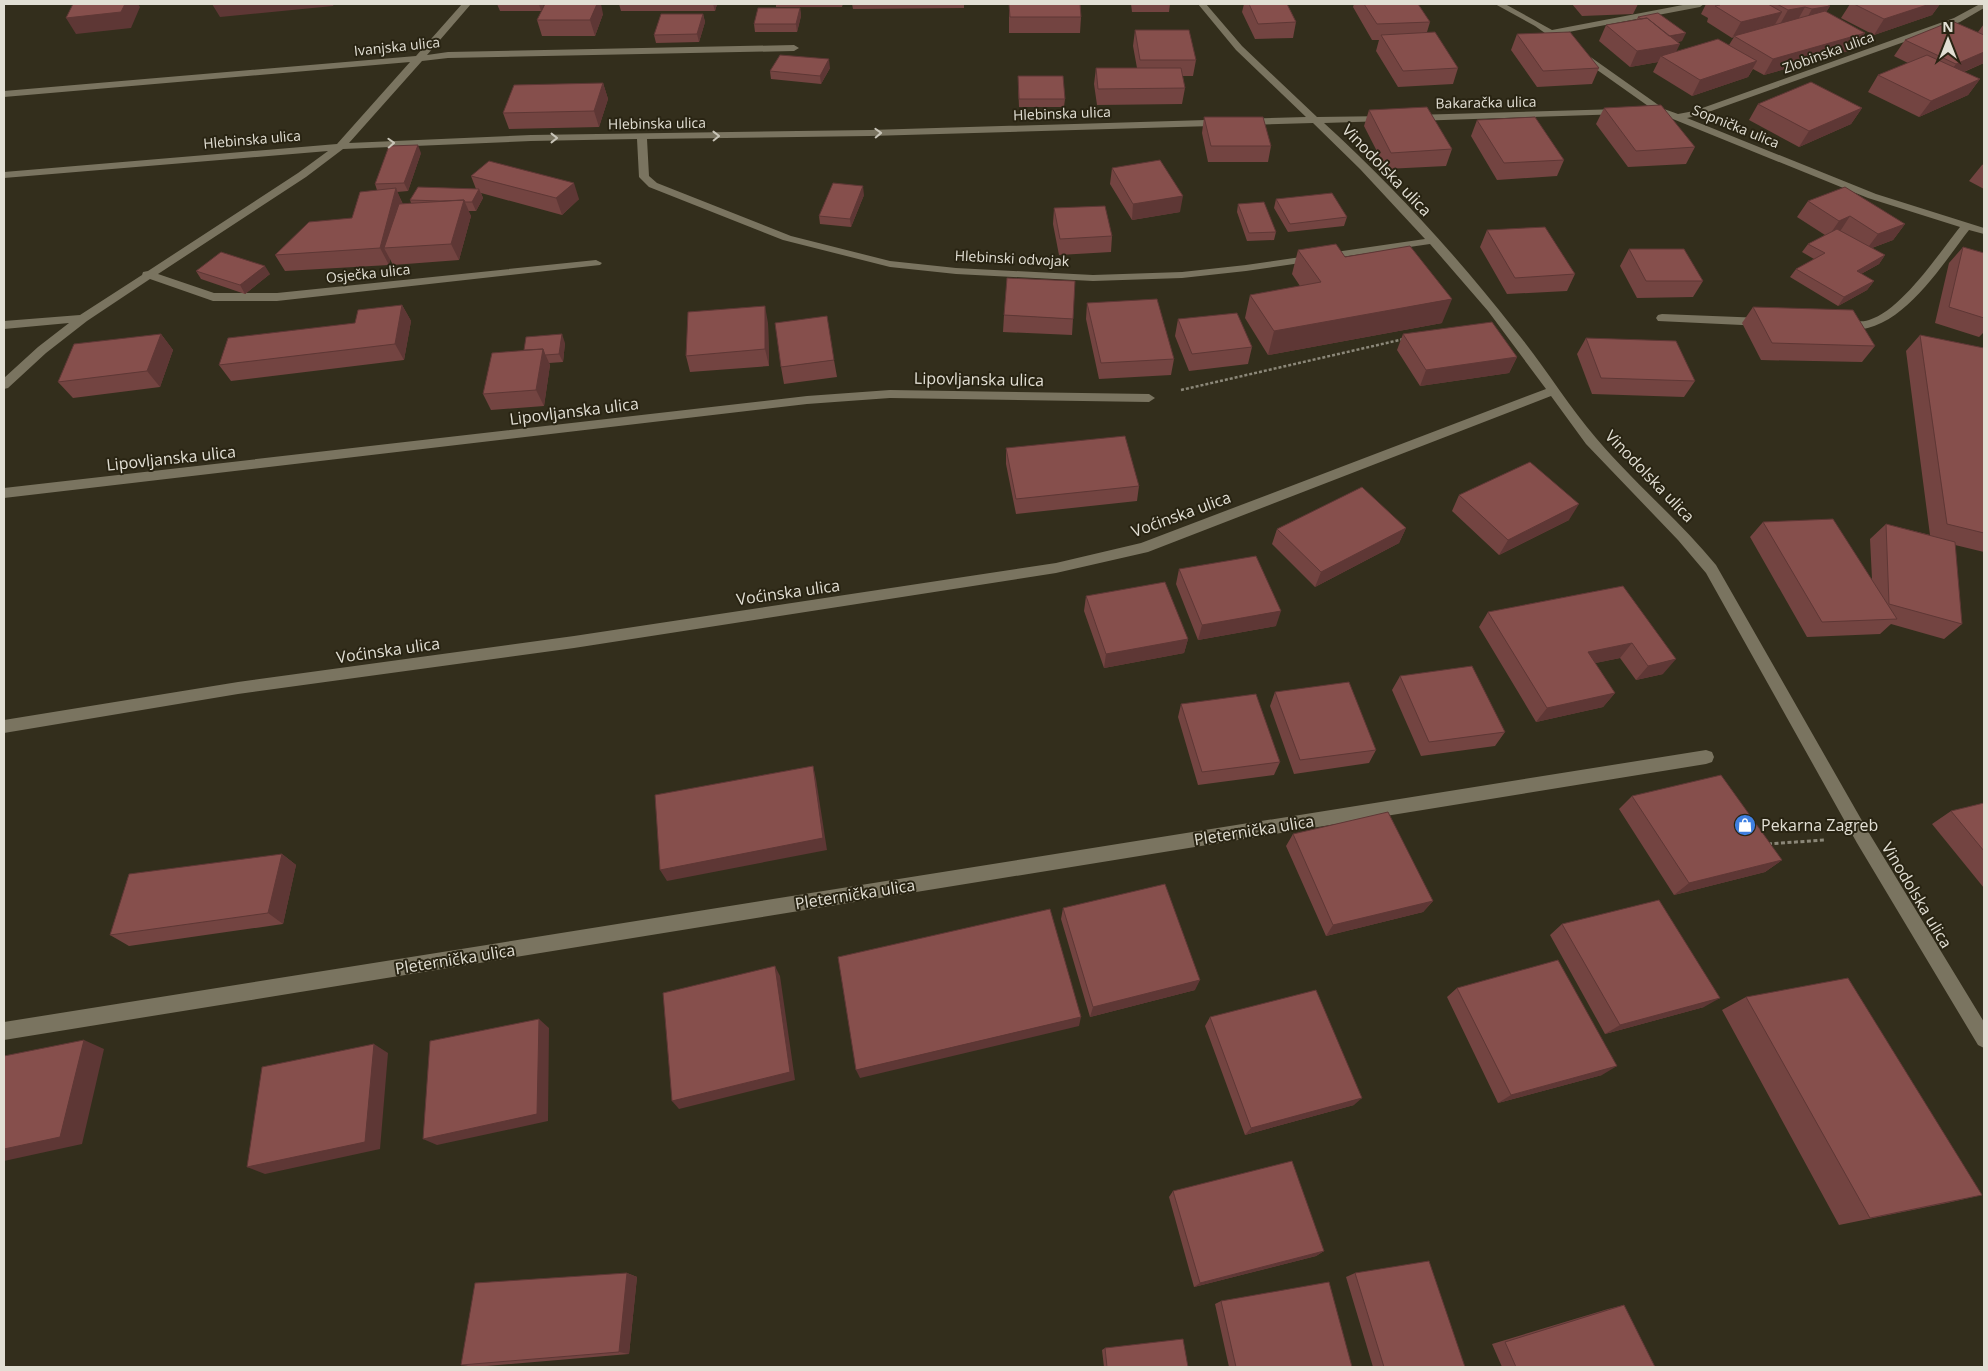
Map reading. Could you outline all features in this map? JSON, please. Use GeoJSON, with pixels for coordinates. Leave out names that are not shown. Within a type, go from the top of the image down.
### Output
{"type":"FeatureCollection","features":[{"type":"Feature","properties":{"kind":"street"},"geometry":{"type":"LineString","coordinates":[[4,385],[42,350],[83,318],[147,274],[260,202],[342,145],[468,4]]}},
{"type":"Feature","properties":{"kind":"street","name":"Vinodolska ulica"},"geometry":{"type":"LineString","coordinates":[[1202,4],[1228,36],[1362,166],[1473,284],[1511,331],[1552,391],[1592,442],[1690,541],[1711,570],[1863,838],[1984,1039]]}},
{"type":"Feature","properties":{"kind":"street","name":"Sopnička ulica"},"geometry":{"type":"LineString","coordinates":[[1499,4],[1514,10],[1551,33],[1661,111],[1872,196],[1984,231]]}},
{"type":"Feature","properties":{"kind":"street"},"geometry":{"type":"LineString","coordinates":[[1551,33],[1700,4]]}},
{"type":"Feature","properties":{"kind":"street","name":"Zlobinska ulica"},"geometry":{"type":"LineString","coordinates":[[1678,118],[1716,107],[1957,20],[1984,5]]}},
{"type":"Feature","properties":{"kind":"street","name":"Ivanjska ulica"},"geometry":{"type":"LineString","coordinates":[[4,94],[448,54],[794,48]]}},
{"type":"Feature","properties":{"kind":"street","name":"Bakaračka ulica"},"geometry":{"type":"LineString","coordinates":[[1312,119],[1661,111]]}},
{"type":"Feature","properties":{"kind":"street","name":"Hlebinska ulica"},"geometry":{"type":"LineString","coordinates":[[4,175],[342,145],[530,138],[642,138],[870,133],[1312,119]]}},
{"type":"Feature","properties":{"kind":"street","name":"Hlebinski odvojak"},"geometry":{"type":"LineString","coordinates":[[642,138],[644,177],[653,184],[787,238],[890,264],[1021,275],[1093,278],[1153,276],[1246,268],[1431,241]]}},
{"type":"Feature","properties":{"kind":"street"},"geometry":{"type":"LineString","coordinates":[[1829,324],[1858,325],[1876,322],[1892,312],[1923,281],[1967,226]]}},
{"type":"Feature","properties":{"kind":"street","name":"Osječka ulica"},"geometry":{"type":"LineString","coordinates":[[147,274],[213,297],[237,298],[277,297],[596,263]]}},
{"type":"Feature","properties":{"kind":"street"},"geometry":{"type":"LineString","coordinates":[[4,325],[83,318]]}},
{"type":"Feature","properties":{"kind":"street"},"geometry":{"type":"LineString","coordinates":[[1662,318],[1780,322]]}},
{"type":"Feature","properties":{"kind":"street","name":"Voćinska ulica"},"geometry":{"type":"LineString","coordinates":[[4,726],[238,688],[593,639],[1056,568],[1143,548],[1552,391]]}},
{"type":"Feature","properties":{"kind":"street","name":"Lipovljanska ulica"},"geometry":{"type":"LineString","coordinates":[[4,493],[807,400],[890,394],[1149,398]]}},
{"type":"Feature","properties":{"kind":"street","name":"Pleternička ulica"},"geometry":{"type":"LineString","coordinates":[[4,1031],[1706,757]]}},
{"type":"Feature","properties":{"kind":"path"},"geometry":{"type":"LineString","coordinates":[[1149,398],[1406,339]]}},
{"type":"Feature","properties":{"kind":"path"},"geometry":{"type":"LineString","coordinates":[[1766,844],[1863,838]]}},
{"type":"Feature","properties":{"kind":"building"},"geometry":{"type":"Polygon","coordinates":[[[73,4],[125,4],[121,12],[66,18],[73,4]]]}},
{"type":"Feature","properties":{"kind":"building"},"geometry":{"type":"Polygon","coordinates":[[[545,4],[597,4],[590,20],[537,20],[545,4]]]}},
{"type":"Feature","properties":{"kind":"building"},"geometry":{"type":"Polygon","coordinates":[[[1009,4],[1080,4],[1081,17],[1010,17],[1009,4]]]}},
{"type":"Feature","properties":{"kind":"building"},"geometry":{"type":"Polygon","coordinates":[[[1249,4],[1287,4],[1296,22],[1258,24],[1249,4]]]}},
{"type":"Feature","properties":{"kind":"building"},"geometry":{"type":"Polygon","coordinates":[[[1364,4],[1418,4],[1430,22],[1377,24],[1364,4]]]}},
{"type":"Feature","properties":{"kind":"building"},"geometry":{"type":"Polygon","coordinates":[[[1718,4],[1768,4],[1782,12],[1741,22],[1715,6],[1720,5],[1718,4]]]}},
{"type":"Feature","properties":{"kind":"building"},"geometry":{"type":"Polygon","coordinates":[[[1777,4],[1827,4],[1830,6],[1788,10],[1777,4]]]}},
{"type":"Feature","properties":{"kind":"building"},"geometry":{"type":"Polygon","coordinates":[[[1854,4],[1930,4],[1884,19],[1854,4]]]}},
{"type":"Feature","properties":{"kind":"building"},"geometry":{"type":"Polygon","coordinates":[[[758,8],[800,8],[796,24],[754,24],[758,8]]]}},
{"type":"Feature","properties":{"kind":"building"},"geometry":{"type":"Polygon","coordinates":[[[1825,11],[1865,33],[1773,59],[1734,36],[1825,11]]]}},
{"type":"Feature","properties":{"kind":"building"},"geometry":{"type":"Polygon","coordinates":[[[1658,13],[1686,33],[1669,36],[1647,18],[1641,19],[1638,17],[1658,13]]]}},
{"type":"Feature","properties":{"kind":"building"},"geometry":{"type":"Polygon","coordinates":[[[661,14],[703,14],[697,34],[654,35],[661,14]]]}},
{"type":"Feature","properties":{"kind":"building"},"geometry":{"type":"Polygon","coordinates":[[[1647,18],[1680,44],[1637,51],[1606,25],[1647,18]]]}},
{"type":"Feature","properties":{"kind":"building"},"geometry":{"type":"Polygon","coordinates":[[[1952,21],[1984,35],[1984,52],[1956,64],[1905,40],[1952,21]]]}},
{"type":"Feature","properties":{"kind":"building"},"geometry":{"type":"Polygon","coordinates":[[[1135,30],[1189,30],[1196,60],[1140,60],[1135,30]]]}},
{"type":"Feature","properties":{"kind":"building"},"geometry":{"type":"Polygon","coordinates":[[[1435,32],[1458,68],[1403,71],[1381,35],[1435,32]]]}},
{"type":"Feature","properties":{"kind":"building"},"geometry":{"type":"Polygon","coordinates":[[[1570,32],[1599,68],[1543,71],[1517,34],[1570,32]]]}},
{"type":"Feature","properties":{"kind":"building"},"geometry":{"type":"Polygon","coordinates":[[[1718,39],[1757,61],[1700,80],[1661,56],[1718,39]]]}},
{"type":"Feature","properties":{"kind":"building"},"geometry":{"type":"Polygon","coordinates":[[[780,55],[829,59],[820,76],[770,71],[780,55]]]}},
{"type":"Feature","properties":{"kind":"building"},"geometry":{"type":"Polygon","coordinates":[[[1927,55],[1980,79],[1931,101],[1878,75],[1927,55]]]}},
{"type":"Feature","properties":{"kind":"building"},"geometry":{"type":"Polygon","coordinates":[[[1096,68],[1181,68],[1185,88],[1098,89],[1096,68]]]}},
{"type":"Feature","properties":{"kind":"building"},"geometry":{"type":"Polygon","coordinates":[[[1018,76],[1063,76],[1065,99],[1019,99],[1018,76]]]}},
{"type":"Feature","properties":{"kind":"building"},"geometry":{"type":"Polygon","coordinates":[[[1811,82],[1862,108],[1809,131],[1758,104],[1811,82]]]}},
{"type":"Feature","properties":{"kind":"building"},"geometry":{"type":"Polygon","coordinates":[[[603,83],[594,111],[503,113],[514,85],[603,83]]]}},
{"type":"Feature","properties":{"kind":"building"},"geometry":{"type":"Polygon","coordinates":[[[1661,105],[1695,147],[1636,151],[1604,108],[1661,105]]]}},
{"type":"Feature","properties":{"kind":"building"},"geometry":{"type":"Polygon","coordinates":[[[1427,107],[1452,149],[1391,153],[1369,110],[1427,107]]]}},
{"type":"Feature","properties":{"kind":"building"},"geometry":{"type":"Polygon","coordinates":[[[1204,117],[1263,117],[1271,146],[1211,146],[1204,117]]]}},
{"type":"Feature","properties":{"kind":"building"},"geometry":{"type":"Polygon","coordinates":[[[1535,117],[1564,160],[1504,163],[1477,120],[1535,117]]]}},
{"type":"Feature","properties":{"kind":"building"},"geometry":{"type":"Polygon","coordinates":[[[418,145],[404,183],[375,184],[389,146],[418,145]]]}},
{"type":"Feature","properties":{"kind":"building"},"geometry":{"type":"Polygon","coordinates":[[[1160,160],[1183,196],[1133,204],[1112,168],[1160,160]]]}},
{"type":"Feature","properties":{"kind":"building"},"geometry":{"type":"Polygon","coordinates":[[[489,161],[574,183],[556,198],[471,176],[489,161]]]}},
{"type":"Feature","properties":{"kind":"building"},"geometry":{"type":"Polygon","coordinates":[[[833,183],[863,186],[850,219],[819,216],[833,183]]]}},
{"type":"Feature","properties":{"kind":"building"},"geometry":{"type":"Polygon","coordinates":[[[418,187],[479,189],[472,202],[465,202],[464,200],[410,200],[418,187]]]}},
{"type":"Feature","properties":{"kind":"building"},"geometry":{"type":"Polygon","coordinates":[[[1845,187],[1905,224],[1878,234],[1850,216],[1839,221],[1808,201],[1845,187]]]}},
{"type":"Feature","properties":{"kind":"building"},"geometry":{"type":"Polygon","coordinates":[[[396,188],[380,248],[275,255],[309,222],[352,218],[360,192],[396,188]]]}},
{"type":"Feature","properties":{"kind":"building"},"geometry":{"type":"Polygon","coordinates":[[[1332,193],[1347,217],[1290,224],[1276,199],[1332,193]]]}},
{"type":"Feature","properties":{"kind":"building"},"geometry":{"type":"Polygon","coordinates":[[[464,200],[451,244],[384,248],[399,204],[464,200]]]}},
{"type":"Feature","properties":{"kind":"building"},"geometry":{"type":"Polygon","coordinates":[[[1264,202],[1276,232],[1249,233],[1238,204],[1264,202]]]}},
{"type":"Feature","properties":{"kind":"building"},"geometry":{"type":"Polygon","coordinates":[[[1105,206],[1112,236],[1060,239],[1054,208],[1105,206]]]}},
{"type":"Feature","properties":{"kind":"building"},"geometry":{"type":"Polygon","coordinates":[[[1545,227],[1575,274],[1515,278],[1487,230],[1545,227]]]}},
{"type":"Feature","properties":{"kind":"building"},"geometry":{"type":"Polygon","coordinates":[[[1837,229],[1885,255],[1857,271],[1874,281],[1844,297],[1796,269],[1825,253],[1808,244],[1837,229]]]}},
{"type":"Feature","properties":{"kind":"building"},"geometry":{"type":"Polygon","coordinates":[[[1336,244],[1345,257],[1410,246],[1452,299],[1274,331],[1250,295],[1321,282],[1298,250],[1336,244]]]}},
{"type":"Feature","properties":{"kind":"building"},"geometry":{"type":"Polygon","coordinates":[[[1963,247],[1984,253],[1984,318],[1949,307],[1963,247]]]}},
{"type":"Feature","properties":{"kind":"building"},"geometry":{"type":"Polygon","coordinates":[[[1629,249],[1684,249],[1703,281],[1646,281],[1629,249]]]}},
{"type":"Feature","properties":{"kind":"building"},"geometry":{"type":"Polygon","coordinates":[[[221,252],[265,266],[240,285],[196,271],[221,252]]]}},
{"type":"Feature","properties":{"kind":"building"},"geometry":{"type":"Polygon","coordinates":[[[1007,278],[1075,281],[1073,319],[1004,315],[1007,278]]]}},
{"type":"Feature","properties":{"kind":"building"},"geometry":{"type":"Polygon","coordinates":[[[1157,299],[1174,359],[1101,363],[1087,303],[1157,299]]]}},
{"type":"Feature","properties":{"kind":"building"},"geometry":{"type":"Polygon","coordinates":[[[402,305],[395,344],[219,365],[228,338],[355,323],[358,310],[402,305]]]}},
{"type":"Feature","properties":{"kind":"building"},"geometry":{"type":"Polygon","coordinates":[[[765,306],[765,349],[686,356],[688,312],[765,306]]]}},
{"type":"Feature","properties":{"kind":"building"},"geometry":{"type":"Polygon","coordinates":[[[1753,307],[1853,310],[1875,346],[1772,343],[1753,307]]]}},
{"type":"Feature","properties":{"kind":"building"},"geometry":{"type":"Polygon","coordinates":[[[1237,313],[1252,347],[1192,354],[1178,319],[1237,313]]]}},
{"type":"Feature","properties":{"kind":"building"},"geometry":{"type":"Polygon","coordinates":[[[827,316],[834,360],[781,367],[775,323],[827,316]]]}},
{"type":"Feature","properties":{"kind":"building"},"geometry":{"type":"Polygon","coordinates":[[[1492,322],[1517,357],[1426,370],[1403,334],[1492,322]]]}},
{"type":"Feature","properties":{"kind":"building"},"geometry":{"type":"Polygon","coordinates":[[[161,334],[147,371],[58,382],[74,344],[161,334]]]}},
{"type":"Feature","properties":{"kind":"building"},"geometry":{"type":"Polygon","coordinates":[[[562,334],[559,354],[545,355],[543,349],[524,350],[526,337],[562,334]]]}},
{"type":"Feature","properties":{"kind":"building"},"geometry":{"type":"Polygon","coordinates":[[[1920,335],[1984,348],[1984,533],[1947,524],[1920,335]]]}},
{"type":"Feature","properties":{"kind":"building"},"geometry":{"type":"Polygon","coordinates":[[[1586,338],[1676,341],[1695,381],[1601,378],[1586,338]]]}},
{"type":"Feature","properties":{"kind":"building"},"geometry":{"type":"Polygon","coordinates":[[[543,349],[536,390],[483,394],[492,353],[543,349]]]}},
{"type":"Feature","properties":{"kind":"building"},"geometry":{"type":"Polygon","coordinates":[[[1125,436],[1139,486],[1016,499],[1006,448],[1125,436]]]}},
{"type":"Feature","properties":{"kind":"building"},"geometry":{"type":"Polygon","coordinates":[[[1530,462],[1579,504],[1508,540],[1459,495],[1530,462]]]}},
{"type":"Feature","properties":{"kind":"building"},"geometry":{"type":"Polygon","coordinates":[[[1362,487],[1406,528],[1321,572],[1277,529],[1362,487]]]}},
{"type":"Feature","properties":{"kind":"building"},"geometry":{"type":"Polygon","coordinates":[[[1833,519],[1897,619],[1822,622],[1763,522],[1833,519]]]}},
{"type":"Feature","properties":{"kind":"building"},"geometry":{"type":"Polygon","coordinates":[[[1886,524],[1955,542],[1962,624],[1889,604],[1886,524]]]}},
{"type":"Feature","properties":{"kind":"building"},"geometry":{"type":"Polygon","coordinates":[[[1256,556],[1281,611],[1202,625],[1179,569],[1256,556]]]}},
{"type":"Feature","properties":{"kind":"building"},"geometry":{"type":"Polygon","coordinates":[[[1165,582],[1188,639],[1106,654],[1086,596],[1165,582]]]}},
{"type":"Feature","properties":{"kind":"building"},"geometry":{"type":"Polygon","coordinates":[[[1623,586],[1676,659],[1648,666],[1632,643],[1588,652],[1615,693],[1547,708],[1488,612],[1623,586]]]}},
{"type":"Feature","properties":{"kind":"building"},"geometry":{"type":"Polygon","coordinates":[[[1472,666],[1505,732],[1429,742],[1400,676],[1472,666]]]}},
{"type":"Feature","properties":{"kind":"building"},"geometry":{"type":"Polygon","coordinates":[[[1349,682],[1376,750],[1300,760],[1275,692],[1349,682]]]}},
{"type":"Feature","properties":{"kind":"building"},"geometry":{"type":"Polygon","coordinates":[[[1256,694],[1280,762],[1202,772],[1181,704],[1256,694]]]}},
{"type":"Feature","properties":{"kind":"building"},"geometry":{"type":"Polygon","coordinates":[[[813,766],[823,838],[660,870],[655,795],[813,766]]]}},
{"type":"Feature","properties":{"kind":"building"},"geometry":{"type":"Polygon","coordinates":[[[1721,775],[1782,860],[1689,883],[1632,796],[1721,775]]]}},
{"type":"Feature","properties":{"kind":"building"},"geometry":{"type":"Polygon","coordinates":[[[1984,803],[1984,851],[1951,811],[1984,803]]]}},
{"type":"Feature","properties":{"kind":"building"},"geometry":{"type":"Polygon","coordinates":[[[1388,812],[1433,901],[1333,925],[1293,834],[1388,812]]]}},
{"type":"Feature","properties":{"kind":"building"},"geometry":{"type":"Polygon","coordinates":[[[282,854],[268,913],[110,935],[129,874],[282,854]]]}},
{"type":"Feature","properties":{"kind":"building"},"geometry":{"type":"Polygon","coordinates":[[[1165,884],[1200,980],[1093,1007],[1063,908],[1165,884]]]}},
{"type":"Feature","properties":{"kind":"building"},"geometry":{"type":"Polygon","coordinates":[[[1659,900],[1720,998],[1620,1025],[1562,924],[1659,900]]]}},
{"type":"Feature","properties":{"kind":"building"},"geometry":{"type":"Polygon","coordinates":[[[1050,909],[1081,1017],[856,1070],[838,957],[1050,909]]]}},
{"type":"Feature","properties":{"kind":"building"},"geometry":{"type":"Polygon","coordinates":[[[1558,960],[1617,1066],[1511,1095],[1457,988],[1558,960]]]}},
{"type":"Feature","properties":{"kind":"building"},"geometry":{"type":"Polygon","coordinates":[[[775,966],[790,1072],[672,1101],[663,993],[775,966]]]}},
{"type":"Feature","properties":{"kind":"building"},"geometry":{"type":"Polygon","coordinates":[[[1848,978],[1982,1195],[1870,1218],[1746,997],[1848,978]]]}},
{"type":"Feature","properties":{"kind":"building"},"geometry":{"type":"Polygon","coordinates":[[[1316,990],[1362,1098],[1251,1128],[1210,1017],[1316,990]]]}},
{"type":"Feature","properties":{"kind":"building"},"geometry":{"type":"Polygon","coordinates":[[[539,1019],[537,1114],[423,1139],[430,1041],[539,1019]]]}},
{"type":"Feature","properties":{"kind":"building"},"geometry":{"type":"Polygon","coordinates":[[[84,1040],[60,1137],[4,1149],[4,1056],[84,1040]]]}},
{"type":"Feature","properties":{"kind":"building"},"geometry":{"type":"Polygon","coordinates":[[[374,1044],[365,1142],[247,1167],[262,1067],[374,1044]]]}},
{"type":"Feature","properties":{"kind":"building"},"geometry":{"type":"Polygon","coordinates":[[[1292,1161],[1324,1251],[1200,1283],[1173,1191],[1292,1161]]]}},
{"type":"Feature","properties":{"kind":"building"},"geometry":{"type":"Polygon","coordinates":[[[1429,1261],[1465,1367],[1384,1367],[1355,1273],[1429,1261]]]}},
{"type":"Feature","properties":{"kind":"building"},"geometry":{"type":"Polygon","coordinates":[[[627,1273],[619,1352],[461,1365],[475,1283],[627,1273]]]}},
{"type":"Feature","properties":{"kind":"building"},"geometry":{"type":"Polygon","coordinates":[[[1329,1282],[1352,1367],[1236,1367],[1221,1301],[1329,1282]]]}},
{"type":"Feature","properties":{"kind":"building"},"geometry":{"type":"Polygon","coordinates":[[[1624,1305],[1655,1367],[1516,1367],[1505,1342],[1624,1305]]]}},
{"type":"Feature","properties":{"kind":"building"},"geometry":{"type":"Polygon","coordinates":[[[1183,1339],[1188,1367],[1107,1367],[1105,1348],[1183,1339]]]}},
{"type":"Feature","properties":{"kind":"place","name":"Pekarna Zagreb"},"geometry":{"type":"Point","coordinates":[1745,825]}}]}
